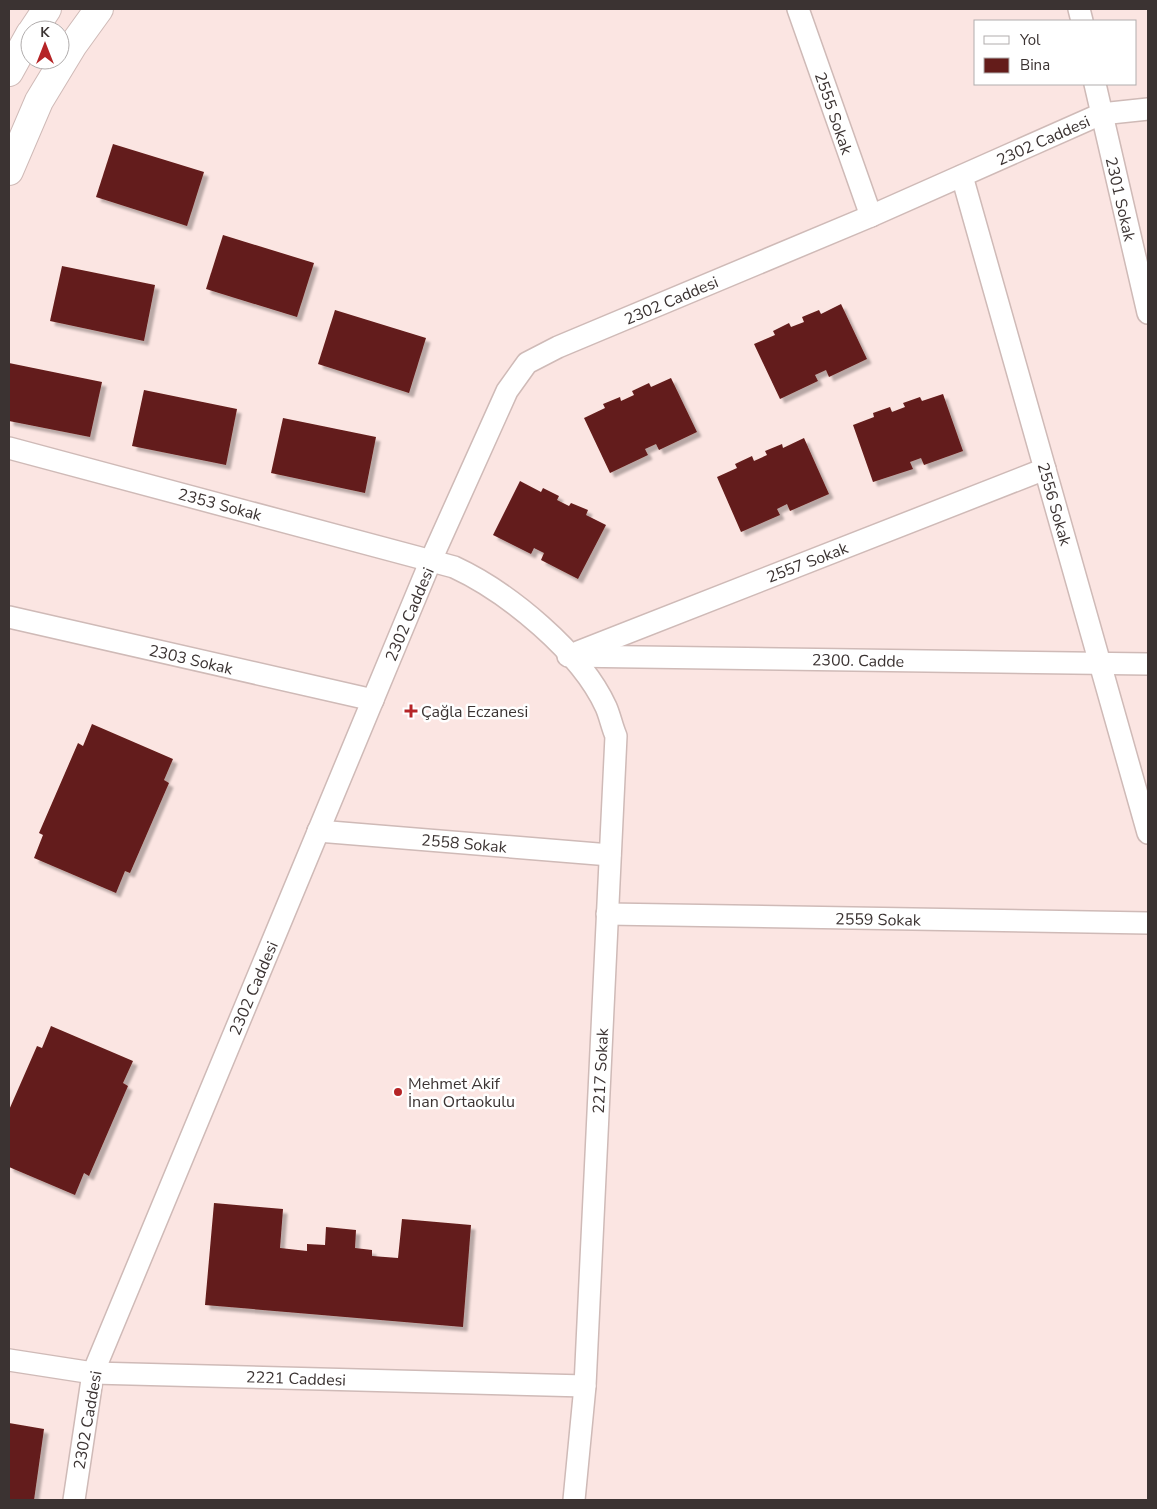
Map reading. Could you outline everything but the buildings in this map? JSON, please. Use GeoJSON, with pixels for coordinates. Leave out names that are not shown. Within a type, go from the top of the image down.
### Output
{"type":"FeatureCollection","features":[{"type":"Feature","properties":{"kind":"street"},"geometry":{"type":"LineString","coordinates":[[40,20],[48,9]]}},
{"type":"Feature","properties":{"kind":"street"},"geometry":{"type":"LineString","coordinates":[[9,171],[39,100],[73,45],[99,9]]}},
{"type":"Feature","properties":{"kind":"street","name":"2555 Sokak"},"geometry":{"type":"LineString","coordinates":[[798,9],[871,216]]}},
{"type":"Feature","properties":{"kind":"street"},"geometry":{"type":"LineString","coordinates":[[9,72],[20,52]]}},
{"type":"Feature","properties":{"kind":"street","name":"2301 Sokak"},"geometry":{"type":"LineString","coordinates":[[1095,85],[1148,314]]}},
{"type":"Feature","properties":{"kind":"street","name":"2302 Caddesi"},"geometry":{"type":"LineString","coordinates":[[74,1500],[93,1373],[431,560],[507,391],[527,363],[558,347],[871,216],[1101,114],[1148,108]]}},
{"type":"Feature","properties":{"kind":"street","name":"2556 Sokak"},"geometry":{"type":"LineString","coordinates":[[962,176],[1148,833]]}},
{"type":"Feature","properties":{"kind":"street","name":"2353 Sokak"},"geometry":{"type":"LineString","coordinates":[[9,448],[431,560],[476,577],[522,609],[568,656]]}},
{"type":"Feature","properties":{"kind":"street","name":"2557 Sokak"},"geometry":{"type":"LineString","coordinates":[[568,656],[1045,468]]}},
{"type":"Feature","properties":{"kind":"street","name":"2303 Sokak"},"geometry":{"type":"LineString","coordinates":[[9,618],[373,700]]}},
{"type":"Feature","properties":{"kind":"street","name":"2300. Cadde"},"geometry":{"type":"LineString","coordinates":[[568,656],[1148,664]]}},
{"type":"Feature","properties":{"kind":"street","name":"2217 Sokak"},"geometry":{"type":"LineString","coordinates":[[568,656],[586,676],[605,706],[616,736],[585,1386],[574,1500]]}},
{"type":"Feature","properties":{"kind":"street","name":"2558 Sokak"},"geometry":{"type":"LineString","coordinates":[[318,831],[610,855]]}},
{"type":"Feature","properties":{"kind":"street","name":"2559 Sokak"},"geometry":{"type":"LineString","coordinates":[[607,914],[1148,923]]}},
{"type":"Feature","properties":{"kind":"street","name":"2221 Caddesi"},"geometry":{"type":"LineString","coordinates":[[9,1360],[93,1373],[585,1386]]}},
{"type":"Feature","properties":{"kind":"place","name":"Çağla Eczanesi"},"geometry":{"type":"Point","coordinates":[411,711]}},
{"type":"Feature","properties":{"kind":"place","name":"Mehmet Akif İnan Ortaokulu"},"geometry":{"type":"Point","coordinates":[398,1092]}}]}
